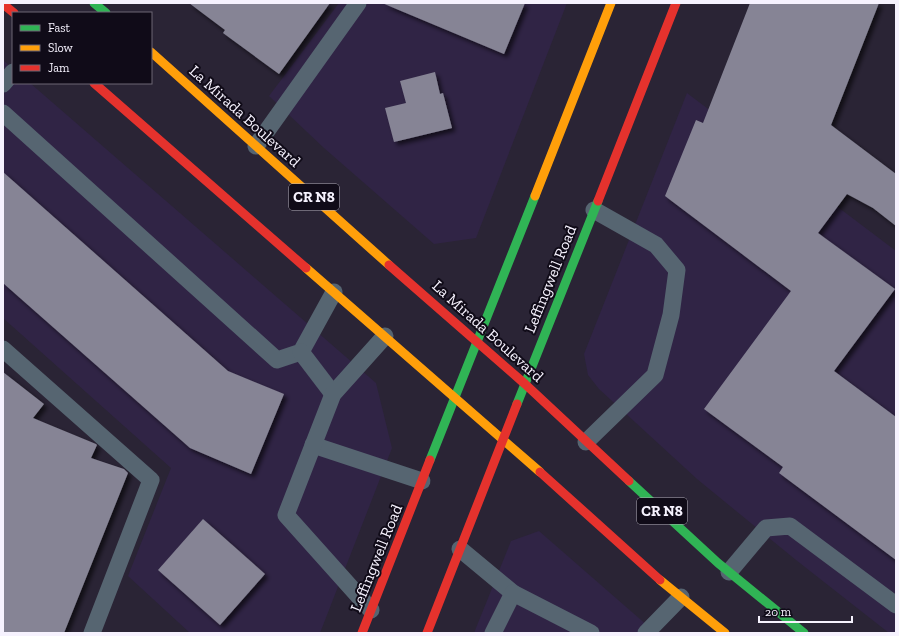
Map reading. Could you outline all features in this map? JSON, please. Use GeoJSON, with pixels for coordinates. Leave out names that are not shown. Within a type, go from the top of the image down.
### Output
{"type":"FeatureCollection","features":[{"type":"Feature","properties":{"kind":"main road"},"geometry":{"type":"LineString","coordinates":[[94,3],[105,12]]}},
{"type":"Feature","properties":{"kind":"main road","name":"Leffingwell Road"},"geometry":{"type":"LineString","coordinates":[[362,633],[611,3]]}},
{"type":"Feature","properties":{"kind":"main road","name":"Leffingwell Road"},"geometry":{"type":"LineString","coordinates":[[426,633],[676,3]]}},
{"type":"Feature","properties":{"kind":"main road"},"geometry":{"type":"LineString","coordinates":[[3,4],[13,12]]}},
{"type":"Feature","properties":{"kind":"main road","name":"La Mirada Boulevard"},"geometry":{"type":"LineString","coordinates":[[152,53],[477,343],[525,384],[586,442],[729,572],[804,633]]}},
{"type":"Feature","properties":{"kind":"main road"},"geometry":{"type":"LineString","coordinates":[[95,84],[725,633]]}},
{"type":"Feature","properties":{"kind":"lane"},"geometry":{"type":"LineString","coordinates":[[256,146],[358,3]]}},
{"type":"Feature","properties":{"kind":"lane"},"geometry":{"type":"LineString","coordinates":[[3,84],[12,73]]}},
{"type":"Feature","properties":{"kind":"lane"},"geometry":{"type":"LineString","coordinates":[[3,113],[277,360],[301,352],[334,292]]}},
{"type":"Feature","properties":{"kind":"lane"},"geometry":{"type":"LineString","coordinates":[[586,442],[654,374],[671,315],[677,270],[656,245],[594,210]]}},
{"type":"Feature","properties":{"kind":"lane"},"geometry":{"type":"LineString","coordinates":[[371,610],[286,515],[333,394],[385,336]]}},
{"type":"Feature","properties":{"kind":"lane"},"geometry":{"type":"LineString","coordinates":[[3,349],[151,480],[92,633]]}},
{"type":"Feature","properties":{"kind":"lane"},"geometry":{"type":"LineString","coordinates":[[301,352],[333,394]]}},
{"type":"Feature","properties":{"kind":"lane"},"geometry":{"type":"LineString","coordinates":[[313,445],[422,482]]}},
{"type":"Feature","properties":{"kind":"lane"},"geometry":{"type":"LineString","coordinates":[[729,572],[766,528],[790,526],[896,605]]}},
{"type":"Feature","properties":{"kind":"lane"},"geometry":{"type":"LineString","coordinates":[[460,549],[513,593],[591,633]]}},
{"type":"Feature","properties":{"kind":"lane"},"geometry":{"type":"LineString","coordinates":[[493,633],[513,593]]}},
{"type":"Feature","properties":{"kind":"lane"},"geometry":{"type":"LineString","coordinates":[[646,633],[681,596]]}},
{"type":"Feature","properties":{"kind":"shaded area"},"geometry":{"type":"Polygon","coordinates":[[[339,3],[567,3],[476,238],[434,244],[324,148],[269,96],[339,3]]]}},
{"type":"Feature","properties":{"kind":"shaded area"},"geometry":{"type":"Polygon","coordinates":[[[3,60],[12,68],[12,84],[31,84],[376,383],[392,448],[320,633],[190,633],[128,576],[171,468],[3,318],[3,60]]]}},
{"type":"Feature","properties":{"kind":"shaded area"},"geometry":{"type":"Polygon","coordinates":[[[687,93],[896,251],[896,633],[889,633],[796,560],[697,479],[599,389],[588,375],[584,354],[687,93]]]}},
{"type":"Feature","properties":{"kind":"shaded area"},"geometry":{"type":"Polygon","coordinates":[[[539,531],[656,633],[474,633],[511,541],[539,531]]]}},
{"type":"Feature","properties":{"kind":"building"},"geometry":{"type":"Polygon","coordinates":[[[189,3],[330,3],[279,74],[223,33],[225,30],[189,3]]]}},
{"type":"Feature","properties":{"kind":"building"},"geometry":{"type":"Polygon","coordinates":[[[382,3],[525,3],[504,54],[382,3]]]}},
{"type":"Feature","properties":{"kind":"building"},"geometry":{"type":"Polygon","coordinates":[[[750,3],[879,3],[831,125],[896,174],[896,226],[873,208],[847,194],[818,233],[895,289],[834,371],[896,417],[896,560],[779,473],[783,467],[704,409],[791,291],[665,196],[696,120],[703,123],[750,3]]]}},
{"type":"Feature","properties":{"kind":"building"},"geometry":{"type":"Polygon","coordinates":[[[435,72],[440,94],[443,93],[452,128],[394,142],[385,108],[406,103],[400,81],[435,72]]]}},
{"type":"Feature","properties":{"kind":"building"},"geometry":{"type":"Polygon","coordinates":[[[3,172],[228,371],[284,394],[251,474],[190,448],[3,283],[3,172]]]}},
{"type":"Feature","properties":{"kind":"building"},"geometry":{"type":"Polygon","coordinates":[[[3,372],[44,404],[33,418],[96,444],[97,445],[91,458],[124,469],[128,473],[64,633],[3,633],[3,372]]]}},
{"type":"Feature","properties":{"kind":"building"},"geometry":{"type":"Polygon","coordinates":[[[203,519],[265,574],[220,625],[158,570],[203,519]]]}},
{"type":"Feature","properties":{"kind":"traffic: fast"},"geometry":{"type":"LineString","coordinates":[[94,3],[105,12]]}},
{"type":"Feature","properties":{"kind":"traffic: fast"},"geometry":{"type":"LineString","coordinates":[[430,460],[535,196]]}},
{"type":"Feature","properties":{"kind":"traffic: fast"},"geometry":{"type":"LineString","coordinates":[[517,404],[598,201]]}},
{"type":"Feature","properties":{"kind":"traffic: fast"},"geometry":{"type":"LineString","coordinates":[[629,481],[718,563],[804,633]]}},
{"type":"Feature","properties":{"kind":"traffic: slow"},"geometry":{"type":"LineString","coordinates":[[535,196],[611,3]]}},
{"type":"Feature","properties":{"kind":"traffic: slow"},"geometry":{"type":"LineString","coordinates":[[152,53],[389,265]]}},
{"type":"Feature","properties":{"kind":"traffic: slow"},"geometry":{"type":"LineString","coordinates":[[306,268],[540,472]]}},
{"type":"Feature","properties":{"kind":"traffic: slow"},"geometry":{"type":"LineString","coordinates":[[660,580],[725,633]]}},
{"type":"Feature","properties":{"kind":"traffic: jam"},"geometry":{"type":"LineString","coordinates":[[598,201],[676,3]]}},
{"type":"Feature","properties":{"kind":"traffic: jam"},"geometry":{"type":"LineString","coordinates":[[3,4],[13,12]]}},
{"type":"Feature","properties":{"kind":"traffic: jam"},"geometry":{"type":"LineString","coordinates":[[95,84],[306,268]]}},
{"type":"Feature","properties":{"kind":"traffic: jam"},"geometry":{"type":"LineString","coordinates":[[389,265],[525,384],[629,481]]}},
{"type":"Feature","properties":{"kind":"traffic: jam"},"geometry":{"type":"LineString","coordinates":[[427,633],[517,404]]}},
{"type":"Feature","properties":{"kind":"traffic: jam"},"geometry":{"type":"LineString","coordinates":[[362,633],[430,460]]}},
{"type":"Feature","properties":{"kind":"traffic: jam"},"geometry":{"type":"LineString","coordinates":[[540,472],[660,580]]}}]}
